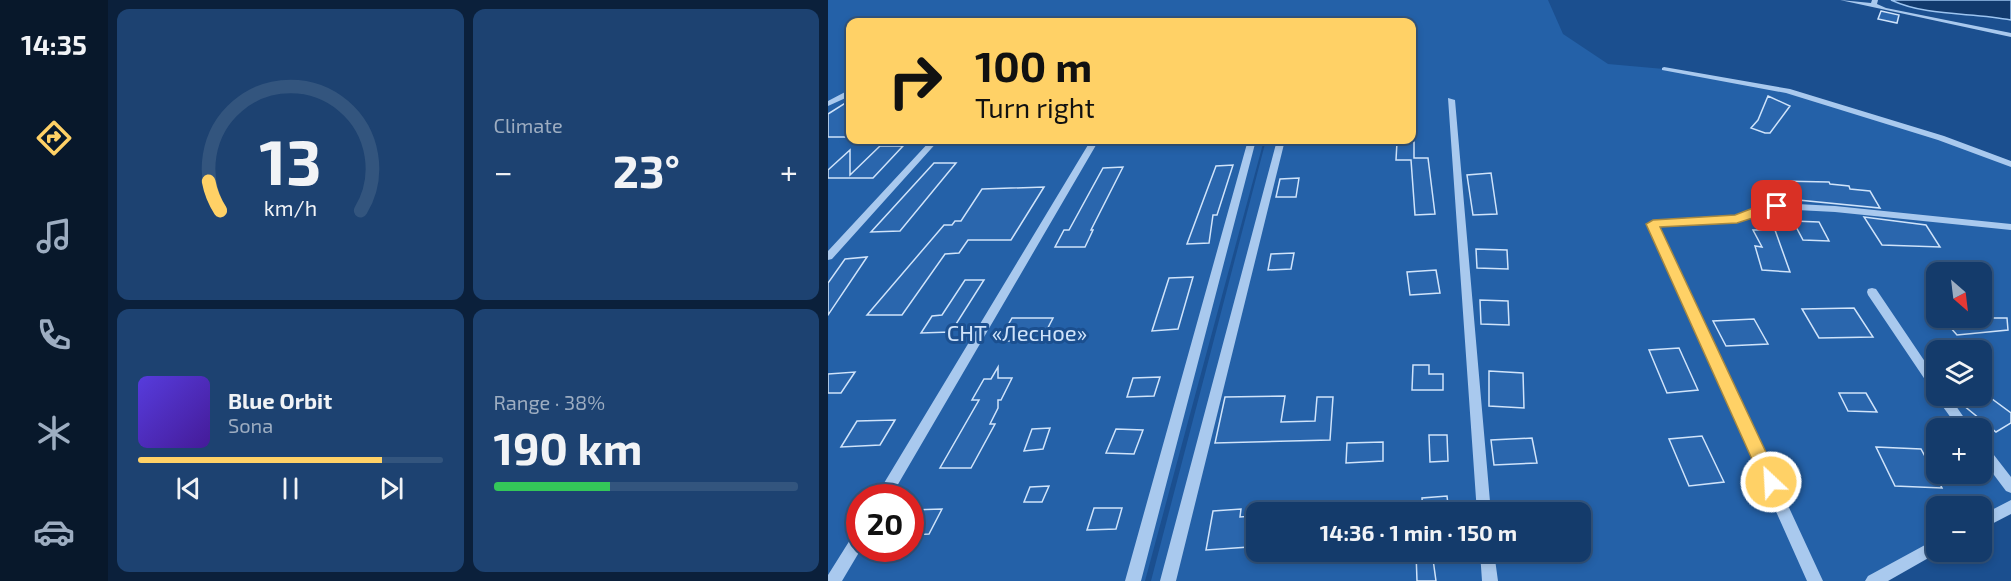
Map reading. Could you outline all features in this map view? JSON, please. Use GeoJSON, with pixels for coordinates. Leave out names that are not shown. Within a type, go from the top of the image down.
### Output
{"type":"FeatureCollection","features":[{"type":"Feature","properties":{"kind":"street"},"geometry":{"type":"LineString","coordinates":[[1843,0],[1875,2],[1884,9],[2011,35]]}},
{"type":"Feature","properties":{"kind":"street"},"geometry":{"type":"LineString","coordinates":[[1664,69],[1798,94],[1941,138],[2011,164]]}},
{"type":"Feature","properties":{"kind":"street"},"geometry":{"type":"LineString","coordinates":[[828,104],[846,95]]}},
{"type":"Feature","properties":{"kind":"street"},"geometry":{"type":"LineString","coordinates":[[1451,100],[1483,502]]}},
{"type":"Feature","properties":{"kind":"street"},"geometry":{"type":"LineString","coordinates":[[828,257],[931,144]]}},
{"type":"Feature","properties":{"kind":"street"},"geometry":{"type":"LineString","coordinates":[[890,484],[1093,144]]}},
{"type":"Feature","properties":{"kind":"street"},"geometry":{"type":"LineString","coordinates":[[1133,581],[1251,144]]}},
{"type":"Feature","properties":{"kind":"street"},"geometry":{"type":"LineString","coordinates":[[1168,581],[1280,144]]}},
{"type":"Feature","properties":{"kind":"street"},"geometry":{"type":"LineString","coordinates":[[1815,581],[1653,224],[1737,219],[1765,208],[1777,206],[1835,209],[2011,227]]}},
{"type":"Feature","properties":{"kind":"street"},"geometry":{"type":"LineString","coordinates":[[1872,292],[1926,372]]}},
{"type":"Feature","properties":{"kind":"street"},"geometry":{"type":"LineString","coordinates":[[1992,463],[2011,487]]}},
{"type":"Feature","properties":{"kind":"street"},"geometry":{"type":"LineString","coordinates":[[1992,517],[2011,507]]}},
{"type":"Feature","properties":{"kind":"street"},"geometry":{"type":"LineString","coordinates":[[1874,581],[1926,552]]}},
{"type":"Feature","properties":{"kind":"street"},"geometry":{"type":"LineString","coordinates":[[833,581],[846,560]]}},
{"type":"Feature","properties":{"kind":"street"},"geometry":{"type":"LineString","coordinates":[[1488,562],[1490,581]]}},
{"type":"Feature","properties":{"kind":"green space","name":"СНТ «Лесное»"},"geometry":{"type":"Polygon","coordinates":[[[828,0],[1548,0],[1563,34],[1608,64],[1664,69],[1787,91],[1850,109],[2011,164],[2011,508],[1992,518],[1992,496],[1926,496],[1926,553],[1874,581],[1151,581],[1265,144],[1416,144],[1416,18],[846,18],[846,144],[1263,144],[1145,581],[828,581],[828,0]]]}},
{"type":"Feature","properties":{"kind":"shaded area"},"geometry":{"type":"Polygon","coordinates":[[[1891,0],[2011,0],[2011,20],[1935,12],[1891,0]]]}},
{"type":"Feature","properties":{"kind":"building"},"geometry":{"type":"Polygon","coordinates":[[[1881,11],[1899,15],[1897,23],[1878,19],[1881,11]]]}},
{"type":"Feature","properties":{"kind":"building"},"geometry":{"type":"Polygon","coordinates":[[[1768,96],[1790,106],[1770,133],[1765,133],[1751,128],[1758,120],[1768,96]]]}},
{"type":"Feature","properties":{"kind":"building"},"geometry":{"type":"Polygon","coordinates":[[[846,103],[846,137],[828,137],[828,114],[846,103]]]}},
{"type":"Feature","properties":{"kind":"building"},"geometry":{"type":"Polygon","coordinates":[[[1397,144],[1414,144],[1414,158],[1428,158],[1435,214],[1415,215],[1411,160],[1396,160],[1397,144]]]}},
{"type":"Feature","properties":{"kind":"building"},"geometry":{"type":"Polygon","coordinates":[[[880,146],[903,146],[873,178],[828,178],[828,170],[850,150],[850,175],[880,146]]]}},
{"type":"Feature","properties":{"kind":"building"},"geometry":{"type":"Polygon","coordinates":[[[934,163],[956,163],[900,231],[871,232],[934,163]]]}},
{"type":"Feature","properties":{"kind":"building"},"geometry":{"type":"Polygon","coordinates":[[[1233,165],[1217,215],[1213,215],[1209,243],[1187,244],[1216,166],[1233,165]]]}},
{"type":"Feature","properties":{"kind":"building"},"geometry":{"type":"Polygon","coordinates":[[[1123,167],[1091,230],[1093,230],[1085,247],[1055,247],[1064,230],[1069,230],[1103,168],[1123,167]]]}},
{"type":"Feature","properties":{"kind":"building"},"geometry":{"type":"Polygon","coordinates":[[[1491,173],[1497,214],[1473,215],[1467,175],[1491,173]]]}},
{"type":"Feature","properties":{"kind":"building"},"geometry":{"type":"Polygon","coordinates":[[[1299,178],[1296,197],[1276,197],[1280,179],[1299,178]]]}},
{"type":"Feature","properties":{"kind":"building"},"geometry":{"type":"Polygon","coordinates":[[[1779,181],[1829,182],[1849,186],[1850,189],[1870,191],[1880,208],[1788,199],[1779,181]]]}},
{"type":"Feature","properties":{"kind":"building"},"geometry":{"type":"Polygon","coordinates":[[[1044,187],[1011,240],[968,240],[959,253],[945,254],[902,315],[867,315],[944,225],[952,225],[955,221],[961,221],[982,189],[1044,187]]]}},
{"type":"Feature","properties":{"kind":"building"},"geometry":{"type":"Polygon","coordinates":[[[1864,217],[1926,225],[1940,247],[1882,245],[1864,217]]]}},
{"type":"Feature","properties":{"kind":"building"},"geometry":{"type":"Polygon","coordinates":[[[1793,221],[1819,222],[1829,241],[1803,240],[1793,221]]]}},
{"type":"Feature","properties":{"kind":"building"},"geometry":{"type":"Polygon","coordinates":[[[1753,230],[1775,230],[1790,272],[1762,270],[1755,246],[1762,247],[1753,230]]]}},
{"type":"Feature","properties":{"kind":"building"},"geometry":{"type":"Polygon","coordinates":[[[1476,249],[1507,250],[1508,269],[1477,268],[1476,249]]]}},
{"type":"Feature","properties":{"kind":"building"},"geometry":{"type":"Polygon","coordinates":[[[1294,253],[1291,269],[1268,270],[1271,254],[1294,253]]]}},
{"type":"Feature","properties":{"kind":"building"},"geometry":{"type":"Polygon","coordinates":[[[867,257],[828,315],[828,283],[845,259],[867,257]]]}},
{"type":"Feature","properties":{"kind":"building"},"geometry":{"type":"Polygon","coordinates":[[[1436,270],[1440,293],[1410,295],[1407,272],[1436,270]]]}},
{"type":"Feature","properties":{"kind":"building"},"geometry":{"type":"Polygon","coordinates":[[[1193,277],[1178,329],[1152,331],[1169,278],[1193,277]]]}},
{"type":"Feature","properties":{"kind":"building"},"geometry":{"type":"Polygon","coordinates":[[[965,280],[984,280],[951,332],[921,333],[932,316],[942,315],[965,280]]]}},
{"type":"Feature","properties":{"kind":"building"},"geometry":{"type":"Polygon","coordinates":[[[1480,300],[1508,301],[1509,325],[1481,324],[1480,300]]]}},
{"type":"Feature","properties":{"kind":"building"},"geometry":{"type":"Polygon","coordinates":[[[1854,308],[1873,337],[1819,338],[1802,309],[1854,308]]]}},
{"type":"Feature","properties":{"kind":"building"},"geometry":{"type":"Polygon","coordinates":[[[1012,318],[1053,318],[1041,341],[999,341],[1012,318]]]}},
{"type":"Feature","properties":{"kind":"building"},"geometry":{"type":"Polygon","coordinates":[[[1992,318],[2007,318],[2008,330],[1957,335],[1951,328],[1992,328],[1992,318]]]}},
{"type":"Feature","properties":{"kind":"building"},"geometry":{"type":"Polygon","coordinates":[[[1754,319],[1768,344],[1726,346],[1713,321],[1754,319]]]}},
{"type":"Feature","properties":{"kind":"building"},"geometry":{"type":"Polygon","coordinates":[[[1679,348],[1698,390],[1667,393],[1649,350],[1679,348]]]}},
{"type":"Feature","properties":{"kind":"building"},"geometry":{"type":"Polygon","coordinates":[[[1413,365],[1429,365],[1429,374],[1443,374],[1443,390],[1412,390],[1413,365]]]}},
{"type":"Feature","properties":{"kind":"building"},"geometry":{"type":"Polygon","coordinates":[[[998,367],[998,378],[1012,378],[1001,400],[998,400],[998,408],[990,424],[995,424],[971,468],[940,468],[979,400],[972,400],[984,379],[991,379],[998,367]]]}},
{"type":"Feature","properties":{"kind":"building"},"geometry":{"type":"Polygon","coordinates":[[[1489,371],[1523,373],[1524,408],[1489,406],[1489,371]]]}},
{"type":"Feature","properties":{"kind":"building"},"geometry":{"type":"Polygon","coordinates":[[[855,372],[841,393],[828,393],[828,374],[855,372]]]}},
{"type":"Feature","properties":{"kind":"building"},"geometry":{"type":"Polygon","coordinates":[[[1160,377],[1154,396],[1127,397],[1133,378],[1160,377]]]}},
{"type":"Feature","properties":{"kind":"building"},"geometry":{"type":"Polygon","coordinates":[[[1839,393],[1866,393],[1877,412],[1848,411],[1839,393]]]}},
{"type":"Feature","properties":{"kind":"building"},"geometry":{"type":"Polygon","coordinates":[[[1285,396],[1281,422],[1315,421],[1317,397],[1333,397],[1330,440],[1215,443],[1225,397],[1285,396]]]}},
{"type":"Feature","properties":{"kind":"building"},"geometry":{"type":"Polygon","coordinates":[[[1992,399],[2011,413],[2011,423],[1996,432],[1992,429],[1992,418],[1979,418],[1964,406],[1992,406],[1992,399]]]}},
{"type":"Feature","properties":{"kind":"building"},"geometry":{"type":"Polygon","coordinates":[[[895,420],[880,445],[841,447],[857,421],[895,420]]]}},
{"type":"Feature","properties":{"kind":"building"},"geometry":{"type":"Polygon","coordinates":[[[1050,428],[1043,449],[1024,451],[1032,429],[1050,428]]]}},
{"type":"Feature","properties":{"kind":"building"},"geometry":{"type":"Polygon","coordinates":[[[1116,429],[1143,430],[1134,454],[1106,453],[1116,429]]]}},
{"type":"Feature","properties":{"kind":"building"},"geometry":{"type":"Polygon","coordinates":[[[1429,435],[1447,435],[1448,461],[1430,462],[1429,435]]]}},
{"type":"Feature","properties":{"kind":"building"},"geometry":{"type":"Polygon","coordinates":[[[1702,436],[1724,482],[1689,486],[1669,439],[1702,436]]]}},
{"type":"Feature","properties":{"kind":"building"},"geometry":{"type":"Polygon","coordinates":[[[1532,438],[1537,463],[1494,465],[1491,440],[1532,438]]]}},
{"type":"Feature","properties":{"kind":"building"},"geometry":{"type":"Polygon","coordinates":[[[1383,442],[1383,461],[1346,463],[1347,443],[1383,442]]]}},
{"type":"Feature","properties":{"kind":"building"},"geometry":{"type":"Polygon","coordinates":[[[1876,447],[1921,449],[1926,458],[1926,484],[1940,484],[1942,488],[1895,486],[1876,447]]]}},
{"type":"Feature","properties":{"kind":"building"},"geometry":{"type":"Polygon","coordinates":[[[1049,486],[1042,502],[1024,502],[1030,487],[1049,486]]]}},
{"type":"Feature","properties":{"kind":"building"},"geometry":{"type":"Polygon","coordinates":[[[1447,496],[1448,502],[1422,502],[1422,498],[1447,496]]]}},
{"type":"Feature","properties":{"kind":"building"},"geometry":{"type":"Polygon","coordinates":[[[1094,508],[1122,508],[1116,529],[1087,530],[1094,508]]]}},
{"type":"Feature","properties":{"kind":"building"},"geometry":{"type":"Polygon","coordinates":[[[942,509],[929,534],[924,534],[924,510],[942,509]]]}},
{"type":"Feature","properties":{"kind":"building"},"geometry":{"type":"Polygon","coordinates":[[[1241,509],[1240,517],[1246,516],[1246,547],[1206,550],[1213,511],[1241,509]]]}},
{"type":"Feature","properties":{"kind":"building"},"geometry":{"type":"Polygon","coordinates":[[[1416,562],[1433,562],[1436,581],[1417,581],[1416,562]]]}},
{"type":"Feature","properties":{"kind":"route"},"geometry":{"type":"LineString","coordinates":[[1771,482],[1653,224],[1737,219],[1765,208],[1777,206]]}}]}
